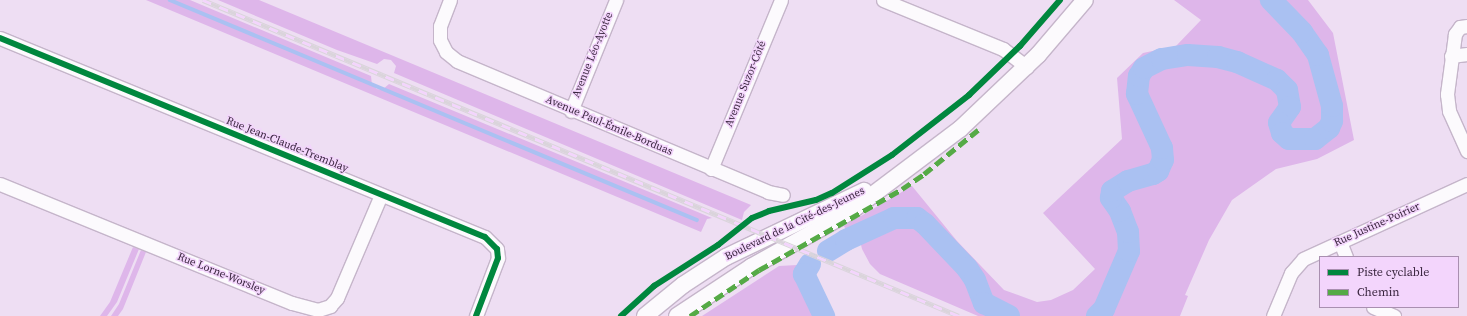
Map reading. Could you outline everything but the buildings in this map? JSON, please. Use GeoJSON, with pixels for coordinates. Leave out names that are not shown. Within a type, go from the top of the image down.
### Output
{"type":"FeatureCollection","features":[{"type":"Feature","properties":{"kind":"main road","name":"Boulevard de la Cité-des-Jeunes"},"geometry":{"type":"LineString","coordinates":[[677,316],[751,267],[851,211],[976,116],[1027,67],[1085,0]]}},
{"type":"Feature","properties":{"kind":"main road","name":"Boulevard de la Cité-des-Jeunes"},"geometry":{"type":"LineString","coordinates":[[645,316],[684,285],[726,257],[766,236],[849,199],[910,165]]}},
{"type":"Feature","properties":{"kind":"street","name":"Avenue Paul-Émile-Borduas"},"geometry":{"type":"LineString","coordinates":[[450,0],[440,26],[442,46],[451,57],[464,65],[772,194],[783,195]]}},
{"type":"Feature","properties":{"kind":"street","name":"Avenue Léo-Ayotte"},"geometry":{"type":"LineString","coordinates":[[571,110],[616,0]]}},
{"type":"Feature","properties":{"kind":"street","name":"Avenue Suzor-Côté"},"geometry":{"type":"LineString","coordinates":[[711,168],[781,0]]}},
{"type":"Feature","properties":{"kind":"street"},"geometry":{"type":"LineString","coordinates":[[883,0],[1003,49],[1027,67]]}},
{"type":"Feature","properties":{"kind":"street"},"geometry":{"type":"LineString","coordinates":[[1467,26],[1456,31],[1451,56],[1448,106],[1467,151]]}},
{"type":"Feature","properties":{"kind":"street","name":"Rue Jean-Claude-Tremblay"},"geometry":{"type":"LineString","coordinates":[[0,38],[479,234],[494,245],[498,258],[476,316]]}},
{"type":"Feature","properties":{"kind":"street"},"geometry":{"type":"LineString","coordinates":[[1451,56],[1467,54]]}},
{"type":"Feature","properties":{"kind":"street","name":"Rue Lorne-Worsley"},"geometry":{"type":"LineString","coordinates":[[0,184],[292,303],[318,310],[330,306],[337,298],[381,195]]}},
{"type":"Feature","properties":{"kind":"street","name":"Rue Justine-Poirier"},"geometry":{"type":"LineString","coordinates":[[1273,316],[1294,268],[1308,257],[1467,184]]}},
{"type":"Feature","properties":{"kind":"street"},"geometry":{"type":"LineString","coordinates":[[1340,242],[1346,256]]}},
{"type":"Feature","properties":{"kind":"street"},"geometry":{"type":"LineString","coordinates":[[1375,308],[1394,316]]}},
{"type":"Feature","properties":{"kind":"shaded area"},"geometry":{"type":"Polygon","coordinates":[[[146,0],[190,0],[371,76],[372,85],[377,89],[382,90],[389,84],[712,218],[707,219],[701,232],[146,0]]]}},
{"type":"Feature","properties":{"kind":"shaded area"},"geometry":{"type":"Polygon","coordinates":[[[218,0],[259,0],[751,205],[744,212],[742,220],[394,73],[396,66],[391,60],[384,59],[377,64],[337,50],[218,0]]]}},
{"type":"Feature","properties":{"kind":"shaded area"},"geometry":{"type":"Polygon","coordinates":[[[1174,0],[1308,0],[1333,33],[1354,140],[1317,159],[1276,169],[1232,200],[1209,240],[1185,295],[1188,296],[1180,316],[978,316],[880,274],[870,264],[862,249],[857,228],[846,230],[844,226],[912,186],[957,241],[1004,290],[1037,302],[1051,300],[1073,290],[1095,269],[1043,213],[1122,139],[1117,78],[1143,53],[1176,46],[1201,20],[1174,0]]]}},
{"type":"Feature","properties":{"kind":"shaded area"},"geometry":{"type":"Polygon","coordinates":[[[133,247],[139,249],[117,302],[107,316],[100,316],[110,302],[133,247]]]}},
{"type":"Feature","properties":{"kind":"shaded area"},"geometry":{"type":"Polygon","coordinates":[[[141,250],[146,252],[123,309],[118,316],[111,316],[119,304],[141,250]]]}},
{"type":"Feature","properties":{"kind":"shaded area"},"geometry":{"type":"Polygon","coordinates":[[[797,265],[819,286],[830,316],[702,316],[779,266],[797,265]]]}},
{"type":"Feature","properties":{"kind":"waterway"},"geometry":{"type":"LineString","coordinates":[[170,0],[697,220]]}},
{"type":"Feature","properties":{"kind":"waterway"},"geometry":{"type":"LineString","coordinates":[[1097,316],[1104,309],[1129,251],[1128,232],[1120,211],[1111,198],[1112,191],[1128,181],[1153,174],[1158,171],[1163,160],[1162,148],[1137,94],[1139,76],[1144,68],[1162,59],[1188,55],[1218,57],[1237,62],[1277,80],[1287,90],[1290,107],[1279,123],[1282,133],[1289,139],[1315,139],[1329,128],[1332,121],[1332,106],[1318,55],[1302,32],[1271,0]]}},
{"type":"Feature","properties":{"kind":"waterway"},"geometry":{"type":"LineString","coordinates":[[828,251],[846,240],[894,218],[917,218],[925,224],[967,268],[975,280],[984,303],[1009,316]]}},
{"type":"Feature","properties":{"kind":"waterway"},"geometry":{"type":"LineString","coordinates":[[810,264],[804,274],[824,316]]}},
{"type":"Feature","properties":{"kind":"railway"},"geometry":{"type":"LineString","coordinates":[[203,0],[959,316]]}},
{"type":"Feature","properties":{"kind":"marked path"},"geometry":{"type":"LineString","coordinates":[[690,316],[759,270],[902,189],[924,174],[978,130]]}},
{"type":"Feature","properties":{"kind":"cycle path"},"geometry":{"type":"LineString","coordinates":[[621,316],[654,286],[718,245],[752,218],[769,211],[816,200],[832,193],[892,155],[969,95],[1020,46],[1060,0]]}},
{"type":"Feature","properties":{"kind":"cycle path"},"geometry":{"type":"LineString","coordinates":[[0,38],[485,237],[497,249],[498,258],[476,316]]}}]}
